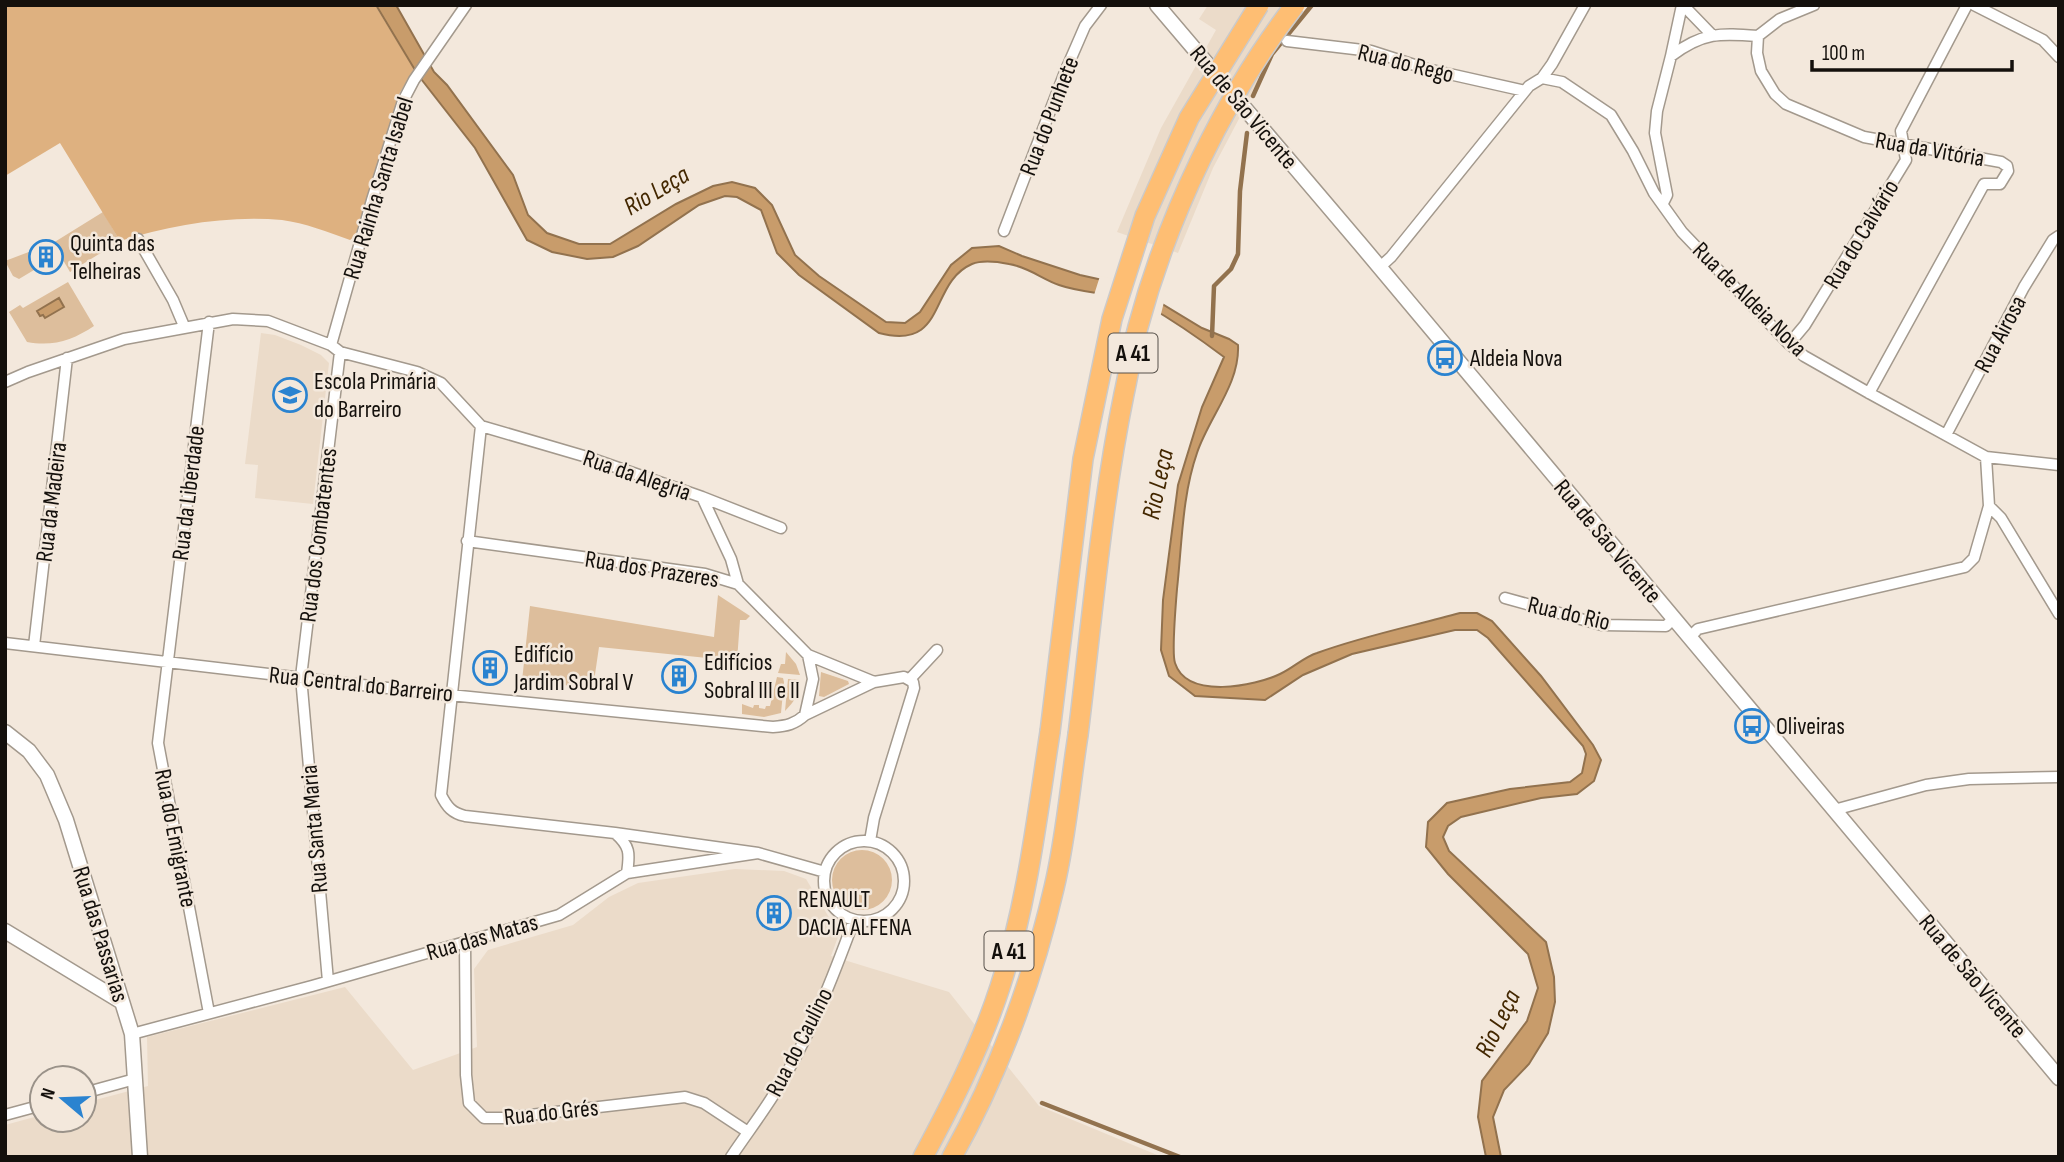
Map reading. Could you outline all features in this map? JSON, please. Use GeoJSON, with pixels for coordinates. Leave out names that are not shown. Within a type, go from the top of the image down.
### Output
{"type":"FeatureCollection","features":[{"type":"Feature","properties":{"kind":"highway","name":"A 41"},"geometry":{"type":"LineString","coordinates":[[923,1157],[954,1099],[1000,988],[1027,880],[1050,732],[1083,459],[1112,319],[1145,215],[1189,118],[1259,5]]}},
{"type":"Feature","properties":{"kind":"highway","name":"A 41"},"geometry":{"type":"LineString","coordinates":[[952,1157],[976,1114],[1024,993],[1054,886],[1078,735],[1110,463],[1138,327],[1171,229],[1213,134],[1273,33],[1295,5]]}},
{"type":"Feature","properties":{"kind":"main road","name":"Rua de São Vicente"},"geometry":{"type":"LineString","coordinates":[[1157,5],[1380,267],[2059,1078]]}},
{"type":"Feature","properties":{"kind":"main road","name":"Rua das Passarias"},"geometry":{"type":"LineString","coordinates":[[5,732],[29,751],[47,775],[60,801],[132,1034],[140,1157]]}},
{"type":"Feature","properties":{"kind":"main road"},"geometry":{"type":"LineString","coordinates":[[5,931],[122,1002]]}},
{"type":"Feature","properties":{"kind":"street","name":"Rua Rainha Santa Isabel"},"geometry":{"type":"LineString","coordinates":[[336,348],[372,200],[402,101],[466,5]]}},
{"type":"Feature","properties":{"kind":"street","name":"Rua do Punhete"},"geometry":{"type":"LineString","coordinates":[[1004,231],[1065,72],[1085,26],[1101,5]]}},
{"type":"Feature","properties":{"kind":"street"},"geometry":{"type":"LineString","coordinates":[[1380,267],[1391,257],[1525,91],[1542,78],[1585,5]]}},
{"type":"Feature","properties":{"kind":"street"},"geometry":{"type":"LineString","coordinates":[[1682,5],[1712,35]]}},
{"type":"Feature","properties":{"kind":"street"},"geometry":{"type":"LineString","coordinates":[[1663,203],[1667,195],[1655,133],[1657,111],[1682,5]]}},
{"type":"Feature","properties":{"kind":"street"},"geometry":{"type":"LineString","coordinates":[[1671,56],[1712,35],[1721,33],[1758,36],[1780,19],[1814,5]]}},
{"type":"Feature","properties":{"kind":"street","name":"Rua do Calvário"},"geometry":{"type":"LineString","coordinates":[[1789,344],[1805,325],[1906,160],[1901,131],[1967,5]]}},
{"type":"Feature","properties":{"kind":"street"},"geometry":{"type":"LineString","coordinates":[[1974,5],[2043,40],[2059,57]]}},
{"type":"Feature","properties":{"kind":"street","name":"Rua da Vitória"},"geometry":{"type":"LineString","coordinates":[[1758,36],[1757,53],[1761,71],[1775,94],[1786,104],[1864,137],[2001,162],[2007,166],[2008,171],[2000,184],[1984,184],[1869,393]]}},
{"type":"Feature","properties":{"kind":"street","name":"Rua do Rego"},"geometry":{"type":"LineString","coordinates":[[1287,41],[1361,49],[1427,69],[1525,91]]}},
{"type":"Feature","properties":{"kind":"street","name":"Rua de Aldeia Nova"},"geometry":{"type":"LineString","coordinates":[[1542,78],[1562,82],[1611,116],[1633,151],[1654,193],[1682,232],[1789,344],[1804,356],[1986,457]]}},
{"type":"Feature","properties":{"kind":"street","name":"Rua Airosa"},"geometry":{"type":"LineString","coordinates":[[1946,435],[2024,287],[2053,240],[2059,236]]}},
{"type":"Feature","properties":{"kind":"street"},"geometry":{"type":"LineString","coordinates":[[138,239],[173,300],[184,326]]}},
{"type":"Feature","properties":{"kind":"street"},"geometry":{"type":"LineString","coordinates":[[5,383],[28,372],[124,340],[184,326],[233,319],[260,319],[336,348],[418,372],[441,383],[481,426],[441,795],[447,808],[465,816],[615,832],[758,853]]}},
{"type":"Feature","properties":{"kind":"street","name":"Rua da Liberdade"},"geometry":{"type":"LineString","coordinates":[[166,663],[209,322]]}},
{"type":"Feature","properties":{"kind":"street","name":"Rua dos Combatentes"},"geometry":{"type":"LineString","coordinates":[[300,677],[336,348]]}},
{"type":"Feature","properties":{"kind":"street","name":"Rua da Madeira"},"geometry":{"type":"LineString","coordinates":[[34,646],[67,358]]}},
{"type":"Feature","properties":{"kind":"street","name":"Rua da Alegria"},"geometry":{"type":"LineString","coordinates":[[481,426],[587,457],[702,497],[731,559],[738,584]]}},
{"type":"Feature","properties":{"kind":"street"},"geometry":{"type":"LineString","coordinates":[[1689,638],[1698,629],[1965,567],[1974,558],[1989,506],[1986,457],[2059,465]]}},
{"type":"Feature","properties":{"kind":"street"},"geometry":{"type":"LineString","coordinates":[[702,497],[781,527]]}},
{"type":"Feature","properties":{"kind":"street"},"geometry":{"type":"LineString","coordinates":[[1989,506],[2001,518],[2059,614]]}},
{"type":"Feature","properties":{"kind":"street","name":"Rua dos Prazeres"},"geometry":{"type":"LineString","coordinates":[[467,541],[705,574],[738,584],[808,655],[874,682]]}},
{"type":"Feature","properties":{"kind":"street","name":"Rua do Rio"},"geometry":{"type":"LineString","coordinates":[[1505,598],[1602,625],[1666,626],[1673,619]]}},
{"type":"Feature","properties":{"kind":"street","name":"Rua Central do Barreiro"},"geometry":{"type":"LineString","coordinates":[[5,643],[736,725],[788,726],[874,682]]}},
{"type":"Feature","properties":{"kind":"street"},"geometry":{"type":"LineString","coordinates":[[909,679],[937,650]]}},
{"type":"Feature","properties":{"kind":"street"},"geometry":{"type":"LineString","coordinates":[[805,715],[813,679],[808,655]]}},
{"type":"Feature","properties":{"kind":"street","name":"Rua do Emigrante"},"geometry":{"type":"LineString","coordinates":[[166,663],[158,743],[209,1013]]}},
{"type":"Feature","properties":{"kind":"street","name":"Rua Santa Maria"},"geometry":{"type":"LineString","coordinates":[[300,677],[328,981]]}},
{"type":"Feature","properties":{"kind":"street"},"geometry":{"type":"LineString","coordinates":[[870,841],[874,818],[914,688],[909,679],[899,677],[874,682]]}},
{"type":"Feature","properties":{"kind":"street"},"geometry":{"type":"LineString","coordinates":[[1833,810],[1926,785],[1969,779],[2059,777]]}},
{"type":"Feature","properties":{"kind":"street"},"geometry":{"type":"LineString","coordinates":[[615,832],[626,842],[630,851],[627,873]]}},
{"type":"Feature","properties":{"kind":"street"},"geometry":{"type":"LineString","coordinates":[[870,841],[892,852],[899,862],[904,885],[897,904],[890,912],[867,921],[854,920],[833,907],[824,884],[825,872],[829,862],[844,846],[870,841]]}},
{"type":"Feature","properties":{"kind":"street","name":"Rua das Matas"},"geometry":{"type":"LineString","coordinates":[[132,1034],[559,915],[627,873],[758,853],[825,872]]}},
{"type":"Feature","properties":{"kind":"street","name":"Rua do Caulino"},"geometry":{"type":"LineString","coordinates":[[731,1157],[780,1085],[810,1029],[854,920]]}},
{"type":"Feature","properties":{"kind":"street","name":"Rua do Grés"},"geometry":{"type":"LineString","coordinates":[[465,942],[466,1075],[469,1103],[484,1118],[685,1097],[704,1103],[748,1132]]}},
{"type":"Feature","properties":{"kind":"street"},"geometry":{"type":"LineString","coordinates":[[98,1089],[135,1079]]}},
{"type":"Feature","properties":{"kind":"street"},"geometry":{"type":"LineString","coordinates":[[5,1115],[28,1109]]}},
{"type":"Feature","properties":{"kind":"shaded area"},"geometry":{"type":"Polygon","coordinates":[[[5,5],[375,5],[414,69],[398,96],[358,234],[350,240],[291,221],[241,219],[179,226],[120,241],[60,143],[5,176],[5,5]]]}},
{"type":"Feature","properties":{"kind":"shaded area"},"geometry":{"type":"Polygon","coordinates":[[[376,5],[396,5],[434,72],[447,85],[513,175],[528,215],[547,233],[579,244],[610,244],[676,204],[713,186],[732,182],[755,188],[772,205],[795,255],[819,276],[886,322],[905,323],[920,312],[951,265],[972,248],[999,246],[1080,275],[1134,287],[1202,328],[1238,345],[1234,373],[1197,453],[1185,503],[1174,639],[1175,663],[1182,675],[1207,686],[1255,683],[1280,674],[1312,655],[1334,647],[1460,613],[1477,613],[1492,621],[1541,676],[1593,745],[1601,760],[1594,781],[1577,794],[1541,798],[1461,817],[1448,826],[1443,837],[1449,851],[1546,942],[1554,977],[1555,1002],[1548,1033],[1529,1064],[1504,1090],[1493,1117],[1501,1157],[1486,1157],[1478,1117],[1482,1081],[1527,1021],[1538,988],[1528,954],[1448,874],[1426,847],[1428,822],[1447,803],[1510,789],[1570,782],[1582,773],[1586,754],[1583,746],[1488,638],[1477,630],[1455,630],[1352,654],[1303,675],[1265,700],[1195,696],[1169,676],[1161,650],[1163,600],[1178,485],[1202,407],[1224,357],[1138,301],[1070,288],[1022,268],[996,262],[972,264],[958,273],[927,324],[916,332],[901,336],[879,333],[799,275],[777,253],[761,210],[737,197],[725,196],[699,205],[638,246],[613,257],[587,259],[552,252],[527,240],[475,148],[418,75],[376,5]]]}},
{"type":"Feature","properties":{"kind":"shaded area"},"geometry":{"type":"Polygon","coordinates":[[[1208,5],[1304,5],[1275,38],[1251,96],[1213,168],[1178,253],[1117,232],[1161,128],[1216,30],[1199,19],[1208,5]]]}},
{"type":"Feature","properties":{"kind":"shaded area"},"geometry":{"type":"Polygon","coordinates":[[[103,212],[120,241],[70,272],[53,243],[103,212]]]}},
{"type":"Feature","properties":{"kind":"shaded area"},"geometry":{"type":"Polygon","coordinates":[[[34,250],[44,264],[19,279],[13,276],[5,261],[34,250]]]}},
{"type":"Feature","properties":{"kind":"shaded area"},"geometry":{"type":"Polygon","coordinates":[[[68,282],[94,326],[62,341],[45,344],[27,342],[9,312],[20,305],[23,308],[68,282]]]}},
{"type":"Feature","properties":{"kind":"shaded area"},"geometry":{"type":"Polygon","coordinates":[[[59,298],[64,307],[45,318],[40,316],[37,311],[59,298]]]}},
{"type":"Feature","properties":{"kind":"shaded area","name":"Escola Primária do Barreiro"},"geometry":{"type":"Polygon","coordinates":[[[261,333],[275,335],[301,345],[321,355],[329,363],[313,504],[255,498],[258,465],[245,464],[261,333]]]}},
{"type":"Feature","properties":{"kind":"shaded area"},"geometry":{"type":"Polygon","coordinates":[[[718,595],[750,616],[746,620],[740,620],[737,661],[599,647],[593,688],[522,681],[530,606],[714,637],[718,595]]]}},
{"type":"Feature","properties":{"kind":"shaded area"},"geometry":{"type":"Polygon","coordinates":[[[786,652],[796,664],[800,675],[778,673],[781,664],[785,664],[786,652]]]}},
{"type":"Feature","properties":{"kind":"shaded area"},"geometry":{"type":"Polygon","coordinates":[[[821,672],[848,681],[849,684],[824,697],[819,696],[821,672]]]}},
{"type":"Feature","properties":{"kind":"shaded area"},"geometry":{"type":"Polygon","coordinates":[[[777,677],[783,678],[784,682],[781,713],[764,717],[742,714],[742,704],[753,708],[754,705],[759,705],[759,708],[765,709],[770,706],[777,677]]]}},
{"type":"Feature","properties":{"kind":"shaded area"},"geometry":{"type":"Polygon","coordinates":[[[788,679],[800,680],[800,685],[796,697],[785,711],[788,679]]]}},
{"type":"Feature","properties":{"kind":"shaded area"},"geometry":{"type":"Polygon","coordinates":[[[862,850],[879,855],[887,863],[892,880],[887,897],[879,905],[862,910],[845,905],[837,897],[832,880],[837,863],[845,855],[862,850]]]}},
{"type":"Feature","properties":{"kind":"shaded area"},"geometry":{"type":"Polygon","coordinates":[[[735,869],[784,871],[806,879],[839,934],[831,956],[949,992],[1039,1106],[1162,1157],[5,1157],[5,1125],[28,1119],[28,1134],[98,1134],[98,1099],[148,1086],[147,1037],[345,987],[413,1070],[477,1047],[474,969],[488,950],[573,925],[609,897],[638,883],[735,869]]]}},
{"type":"Feature","properties":{"kind":"pier"},"geometry":{"type":"Polygon","coordinates":[[[1100,276],[1136,284],[1164,302],[1160,318],[1144,308],[1094,295],[1100,276]]]}},
{"type":"Feature","properties":{"kind":"waterway"},"geometry":{"type":"LineString","coordinates":[[1253,96],[1272,54],[1312,5]]}},
{"type":"Feature","properties":{"kind":"waterway"},"geometry":{"type":"LineString","coordinates":[[1212,336],[1214,286],[1231,269],[1238,254],[1240,191],[1247,133]]}},
{"type":"Feature","properties":{"kind":"waterway"},"geometry":{"type":"LineString","coordinates":[[1042,1103],[1180,1157]]}},
{"type":"Feature","properties":{"kind":"place","name":"Quinta das Telheiras"},"geometry":{"type":"Point","coordinates":[46,257]}},
{"type":"Feature","properties":{"kind":"place","name":"Aldeia Nova"},"geometry":{"type":"Point","coordinates":[1445,358]}},
{"type":"Feature","properties":{"kind":"place","name":"Escola Primária do Barreiro"},"geometry":{"type":"Point","coordinates":[290,395]}},
{"type":"Feature","properties":{"kind":"place","name":"Edifício Jardim Sobral V"},"geometry":{"type":"Point","coordinates":[490,668]}},
{"type":"Feature","properties":{"kind":"place","name":"Edifícios Sobral III e II"},"geometry":{"type":"Point","coordinates":[679,676]}},
{"type":"Feature","properties":{"kind":"place","name":"Oliveiras"},"geometry":{"type":"Point","coordinates":[1752,726]}},
{"type":"Feature","properties":{"kind":"place","name":"RENAULT DACIA ALFENA"},"geometry":{"type":"Point","coordinates":[774,913]}},
{"type":"Feature","properties":{"kind":"water label","name":"Rio Leça"},"geometry":{"type":"Point","coordinates":[656,190]}},
{"type":"Feature","properties":{"kind":"water label","name":"Rio Leça"},"geometry":{"type":"Point","coordinates":[1157,484]}},
{"type":"Feature","properties":{"kind":"water label","name":"Rio Leça"},"geometry":{"type":"Point","coordinates":[1497,1023]}}]}
